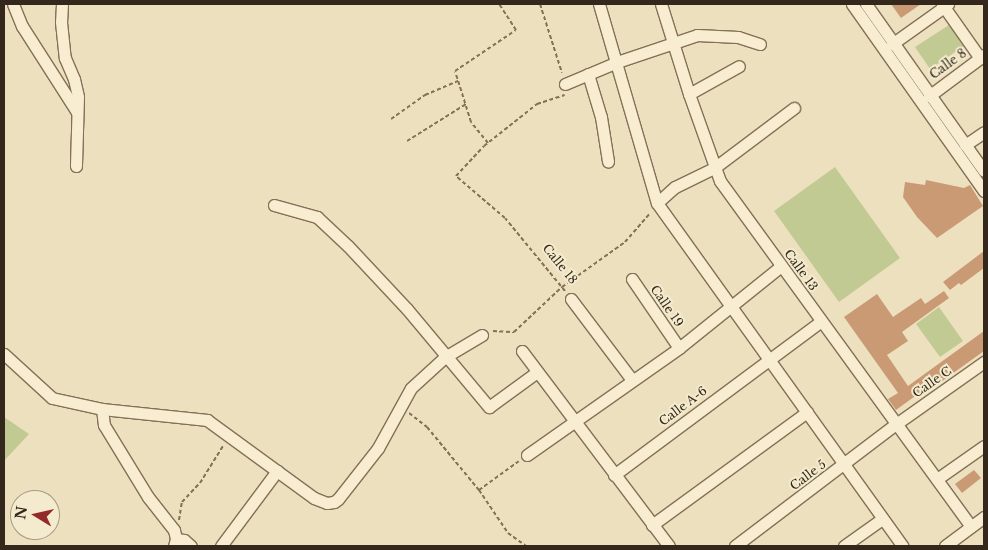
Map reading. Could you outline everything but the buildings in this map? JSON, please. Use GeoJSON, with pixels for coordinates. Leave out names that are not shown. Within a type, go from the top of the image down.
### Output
{"type":"FeatureCollection","features":[{"type":"Feature","properties":{"kind":"street"},"geometry":{"type":"LineString","coordinates":[[13,4],[22,26],[76,112]]}},
{"type":"Feature","properties":{"kind":"street"},"geometry":{"type":"LineString","coordinates":[[62,4],[61,22],[65,58],[74,79],[78,97],[76,112],[76,166]]}},
{"type":"Feature","properties":{"kind":"street"},"geometry":{"type":"LineString","coordinates":[[599,4],[657,203],[903,546]]}},
{"type":"Feature","properties":{"kind":"street","name":"Calle 13"},"geometry":{"type":"LineString","coordinates":[[661,4],[689,94],[720,181],[971,526]]}},
{"type":"Feature","properties":{"kind":"street"},"geometry":{"type":"LineString","coordinates":[[852,4],[984,191]]}},
{"type":"Feature","properties":{"kind":"street"},"geometry":{"type":"LineString","coordinates":[[866,4],[892,44],[984,171]]}},
{"type":"Feature","properties":{"kind":"street"},"geometry":{"type":"LineString","coordinates":[[892,44],[945,5],[982,56]]}},
{"type":"Feature","properties":{"kind":"street"},"geometry":{"type":"LineString","coordinates":[[565,84],[617,62],[674,41],[698,35],[738,37],[760,44]]}},
{"type":"Feature","properties":{"kind":"street","name":"Calle 8"},"geometry":{"type":"LineString","coordinates":[[929,96],[982,56]]}},
{"type":"Feature","properties":{"kind":"street"},"geometry":{"type":"LineString","coordinates":[[689,94],[739,66]]}},
{"type":"Feature","properties":{"kind":"street"},"geometry":{"type":"LineString","coordinates":[[588,74],[601,118],[608,161]]}},
{"type":"Feature","properties":{"kind":"street"},"geometry":{"type":"LineString","coordinates":[[657,203],[676,188],[714,168],[794,108]]}},
{"type":"Feature","properties":{"kind":"street"},"geometry":{"type":"LineString","coordinates":[[965,145],[984,132]]}},
{"type":"Feature","properties":{"kind":"street"},"geometry":{"type":"LineString","coordinates":[[274,205],[317,217],[348,246],[407,309],[489,407],[537,372]]}},
{"type":"Feature","properties":{"kind":"street"},"geometry":{"type":"LineString","coordinates":[[527,456],[679,348],[732,307],[780,266]]}},
{"type":"Feature","properties":{"kind":"street","name":"Calle 19"},"geometry":{"type":"LineString","coordinates":[[632,279],[679,348]]}},
{"type":"Feature","properties":{"kind":"street","name":"Calle 18"},"geometry":{"type":"LineString","coordinates":[[570,299],[632,380]]}},
{"type":"Feature","properties":{"kind":"street","name":"Calle A-6"},"geometry":{"type":"LineString","coordinates":[[614,475],[821,321]]}},
{"type":"Feature","properties":{"kind":"street"},"geometry":{"type":"LineString","coordinates":[[4,354],[52,398],[102,410],[207,420],[314,498],[334,502],[378,448],[411,388],[445,356],[482,335]]}},
{"type":"Feature","properties":{"kind":"street"},"geometry":{"type":"LineString","coordinates":[[522,351],[669,546]]}},
{"type":"Feature","properties":{"kind":"street","name":"Calle C"},"geometry":{"type":"LineString","coordinates":[[896,424],[984,362]]}},
{"type":"Feature","properties":{"kind":"street"},"geometry":{"type":"LineString","coordinates":[[102,410],[104,424],[148,497],[174,530],[175,543],[184,540],[191,546]]}},
{"type":"Feature","properties":{"kind":"street"},"geometry":{"type":"LineString","coordinates":[[652,525],[807,412]]}},
{"type":"Feature","properties":{"kind":"street","name":"Calle 5"},"geometry":{"type":"LineString","coordinates":[[735,546],[896,424]]}},
{"type":"Feature","properties":{"kind":"street"},"geometry":{"type":"LineString","coordinates":[[937,480],[984,446]]}},
{"type":"Feature","properties":{"kind":"street"},"geometry":{"type":"LineString","coordinates":[[221,546],[277,471]]}},
{"type":"Feature","properties":{"kind":"street"},"geometry":{"type":"LineString","coordinates":[[945,546],[984,517]]}},
{"type":"Feature","properties":{"kind":"street"},"geometry":{"type":"LineString","coordinates":[[844,546],[882,519]]}},
{"type":"Feature","properties":{"kind":"path"},"geometry":{"type":"LineString","coordinates":[[499,4],[516,30],[455,71],[471,122],[488,143],[537,104],[568,94],[540,4]]}},
{"type":"Feature","properties":{"kind":"path"},"geometry":{"type":"LineString","coordinates":[[391,119],[425,95],[458,81]]}},
{"type":"Feature","properties":{"kind":"path"},"geometry":{"type":"LineString","coordinates":[[408,141],[466,104]]}},
{"type":"Feature","properties":{"kind":"path","name":"Calle 18"},"geometry":{"type":"LineString","coordinates":[[488,143],[456,176],[505,218],[570,299]]}},
{"type":"Feature","properties":{"kind":"path"},"geometry":{"type":"LineString","coordinates":[[482,335],[488,331],[514,332],[562,287],[625,242],[657,203]]}},
{"type":"Feature","properties":{"kind":"path"},"geometry":{"type":"LineString","coordinates":[[402,407],[427,427],[479,490],[508,533],[526,546]]}},
{"type":"Feature","properties":{"kind":"path"},"geometry":{"type":"LineString","coordinates":[[179,520],[182,502],[200,483],[230,436]]}},
{"type":"Feature","properties":{"kind":"path"},"geometry":{"type":"LineString","coordinates":[[479,490],[527,456]]}},
{"type":"Feature","properties":{"kind":"green space"},"geometry":{"type":"Polygon","coordinates":[[[949,25],[964,46],[930,69],[915,47],[949,25]]]}},
{"type":"Feature","properties":{"kind":"green space"},"geometry":{"type":"Polygon","coordinates":[[[835,167],[900,258],[839,302],[774,211],[835,167]]]}},
{"type":"Feature","properties":{"kind":"green space"},"geometry":{"type":"Polygon","coordinates":[[[939,307],[963,341],[940,357],[916,324],[939,307]]]}},
{"type":"Feature","properties":{"kind":"green space"},"geometry":{"type":"Polygon","coordinates":[[[4,417],[29,434],[4,461],[4,417]]]}}]}
